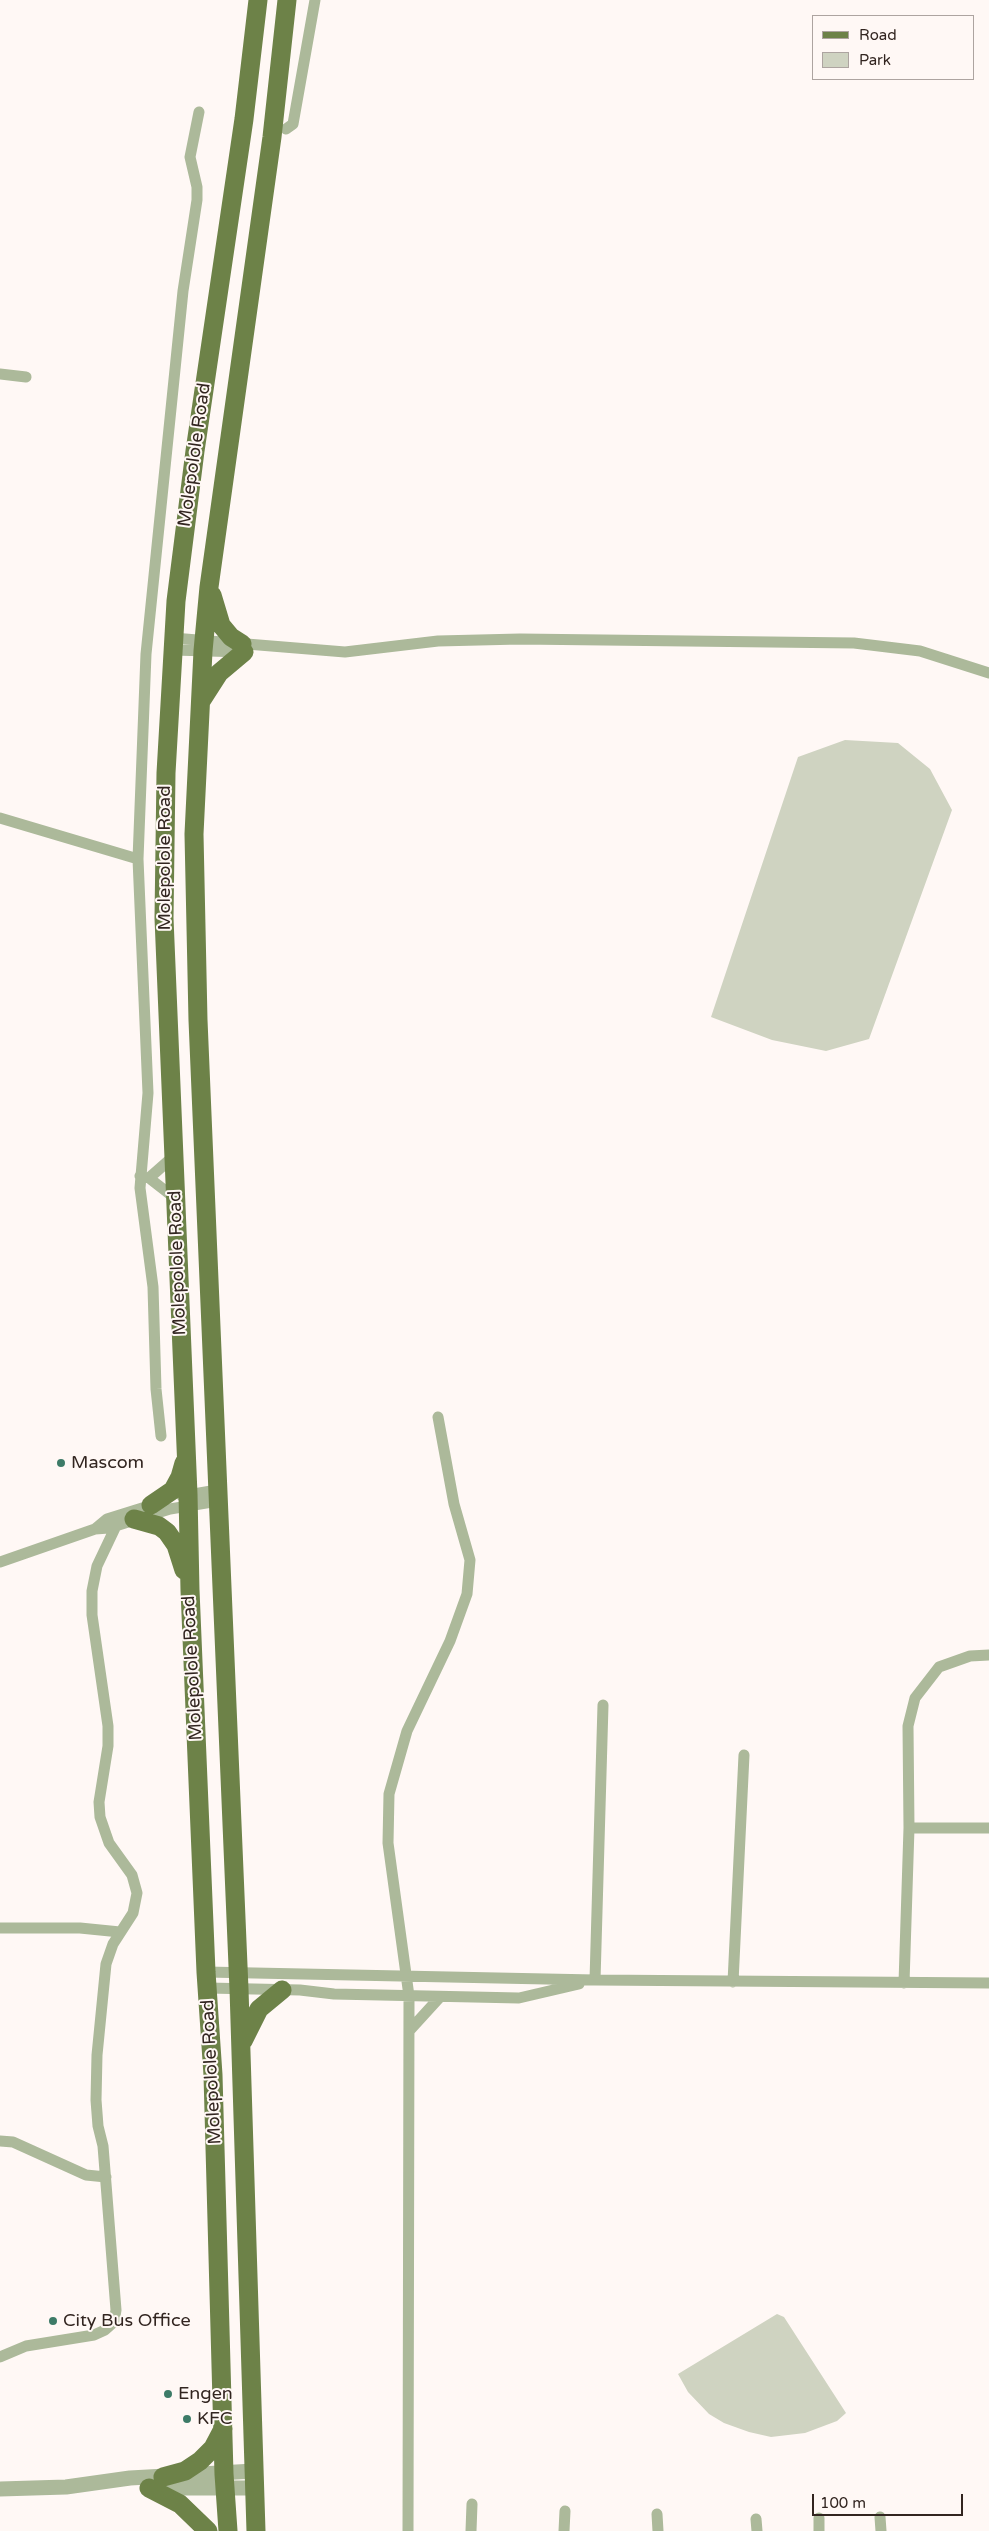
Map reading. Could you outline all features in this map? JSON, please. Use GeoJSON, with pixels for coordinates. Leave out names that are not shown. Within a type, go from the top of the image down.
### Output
{"type":"FeatureCollection","features":[{"type":"Feature","properties":{"kind":"main road","name":"Molepolole Road"},"geometry":{"type":"LineString","coordinates":[[228,2531],[213,2075],[190,1590],[164,918],[166,773],[173,644],[194,451],[243,126],[258,0]]}},
{"type":"Feature","properties":{"kind":"main road","name":"Molepolole Road"},"geometry":{"type":"LineString","coordinates":[[256,2531],[239,1981],[197,1001],[194,834],[200,704],[210,587],[272,137],[287,0]]}},
{"type":"Feature","properties":{"kind":"main road"},"geometry":{"type":"LineString","coordinates":[[200,704],[219,673],[243,648],[221,625],[210,587]]}},
{"type":"Feature","properties":{"kind":"main road"},"geometry":{"type":"LineString","coordinates":[[151,1505],[168,1495],[178,1483],[186,1456]]}},
{"type":"Feature","properties":{"kind":"main road"},"geometry":{"type":"LineString","coordinates":[[134,1519],[159,1526],[167,1532],[176,1545],[190,1590]]}},
{"type":"Feature","properties":{"kind":"main road"},"geometry":{"type":"LineString","coordinates":[[241,2047],[250,2024],[259,2009],[291,1990]]}},
{"type":"Feature","properties":{"kind":"main road"},"geometry":{"type":"LineString","coordinates":[[208,2531],[156,2483],[185,2471],[200,2461],[213,2448],[224,2428]]}},
{"type":"Feature","properties":{"kind":"street"},"geometry":{"type":"LineString","coordinates":[[286,129],[293,124],[315,0]]}},
{"type":"Feature","properties":{"kind":"street"},"geometry":{"type":"LineString","coordinates":[[161,1436],[156,1389],[153,1287],[145,1177],[148,1092],[138,859],[146,654],[183,291],[197,200],[197,186],[190,157],[199,112]]}},
{"type":"Feature","properties":{"kind":"street"},"geometry":{"type":"LineString","coordinates":[[0,374],[26,377]]}},
{"type":"Feature","properties":{"kind":"street"},"geometry":{"type":"LineString","coordinates":[[173,644],[345,652],[438,640],[520,639],[854,643],[920,651],[989,673]]}},
{"type":"Feature","properties":{"kind":"street"},"geometry":{"type":"LineString","coordinates":[[0,818],[138,859]]}},
{"type":"Feature","properties":{"kind":"street"},"geometry":{"type":"LineString","coordinates":[[145,1177],[174,1156]]}},
{"type":"Feature","properties":{"kind":"street"},"geometry":{"type":"LineString","coordinates":[[145,1177],[176,1199]]}},
{"type":"Feature","properties":{"kind":"street"},"geometry":{"type":"LineString","coordinates":[[408,2531],[409,1996],[388,1843],[389,1794],[407,1731],[450,1641],[467,1594],[470,1560],[454,1504],[438,1417]]}},
{"type":"Feature","properties":{"kind":"street"},"geometry":{"type":"LineString","coordinates":[[95,1529],[107,1519],[151,1505],[217,1495]]}},
{"type":"Feature","properties":{"kind":"street"},"geometry":{"type":"LineString","coordinates":[[0,1562],[95,1529],[116,1526],[188,1500]]}},
{"type":"Feature","properties":{"kind":"street"},"geometry":{"type":"LineString","coordinates":[[0,2357],[26,2346],[94,2335],[105,2330],[114,2322],[116,2310],[106,2177],[96,2100],[97,2055],[106,1964],[120,1932],[133,1913],[137,1893],[132,1875],[110,1843],[100,1817],[99,1802],[108,1746],[108,1726],[92,1615],[92,1591],[97,1566],[116,1526]]}},
{"type":"Feature","properties":{"kind":"street"},"geometry":{"type":"LineString","coordinates":[[904,1983],[909,1828],[908,1726],[916,1698],[940,1667],[970,1656],[989,1655]]}},
{"type":"Feature","properties":{"kind":"street"},"geometry":{"type":"LineString","coordinates":[[596,1980],[603,1706]]}},
{"type":"Feature","properties":{"kind":"street"},"geometry":{"type":"LineString","coordinates":[[733,1982],[744,1755]]}},
{"type":"Feature","properties":{"kind":"street"},"geometry":{"type":"LineString","coordinates":[[909,1828],[989,1828]]}},
{"type":"Feature","properties":{"kind":"street"},"geometry":{"type":"LineString","coordinates":[[0,1928],[80,1928],[120,1932]]}},
{"type":"Feature","properties":{"kind":"street"},"geometry":{"type":"LineString","coordinates":[[291,1990],[300,1974]]}},
{"type":"Feature","properties":{"kind":"street"},"geometry":{"type":"LineString","coordinates":[[207,1980],[239,1981],[300,1974],[733,1982],[989,1983]]}},
{"type":"Feature","properties":{"kind":"street"},"geometry":{"type":"LineString","coordinates":[[207,1980],[239,1981],[291,1990],[334,1994],[519,1998],[596,1980]]}},
{"type":"Feature","properties":{"kind":"street"},"geometry":{"type":"LineString","coordinates":[[409,2031],[440,1997]]}},
{"type":"Feature","properties":{"kind":"street"},"geometry":{"type":"LineString","coordinates":[[0,2141],[14,2142],[86,2175],[106,2177]]}},
{"type":"Feature","properties":{"kind":"street"},"geometry":{"type":"LineString","coordinates":[[0,2489],[104,2483],[130,2488],[156,2483],[254,2480]]}},
{"type":"Feature","properties":{"kind":"street"},"geometry":{"type":"LineString","coordinates":[[470,2531],[472,2504]]}},
{"type":"Feature","properties":{"kind":"street"},"geometry":{"type":"LineString","coordinates":[[564,2531],[565,2511]]}},
{"type":"Feature","properties":{"kind":"street"},"geometry":{"type":"LineString","coordinates":[[657,2514],[658,2531]]}},
{"type":"Feature","properties":{"kind":"street"},"geometry":{"type":"LineString","coordinates":[[880,2517],[881,2531]]}},
{"type":"Feature","properties":{"kind":"street"},"geometry":{"type":"LineString","coordinates":[[756,2518],[757,2531]]}},
{"type":"Feature","properties":{"kind":"street"},"geometry":{"type":"LineString","coordinates":[[819,2518],[819,2531]]}},
{"type":"Feature","properties":{"kind":"green space"},"geometry":{"type":"Polygon","coordinates":[[[845,740],[898,743],[930,769],[952,810],[869,1039],[826,1051],[772,1040],[711,1017],[798,757],[845,740]]]}},
{"type":"Feature","properties":{"kind":"green space"},"geometry":{"type":"Polygon","coordinates":[[[777,2314],[784,2317],[846,2413],[837,2421],[805,2433],[771,2437],[724,2423],[709,2414],[688,2392],[678,2374],[777,2314]]]}},
{"type":"Feature","properties":{"kind":"place","name":"Mascom"},"geometry":{"type":"Point","coordinates":[61,1463]}},
{"type":"Feature","properties":{"kind":"place","name":"City Bus Office"},"geometry":{"type":"Point","coordinates":[53,2321]}},
{"type":"Feature","properties":{"kind":"place","name":"Engen"},"geometry":{"type":"Point","coordinates":[168,2394]}},
{"type":"Feature","properties":{"kind":"place","name":"KFC"},"geometry":{"type":"Point","coordinates":[187,2419]}}]}
